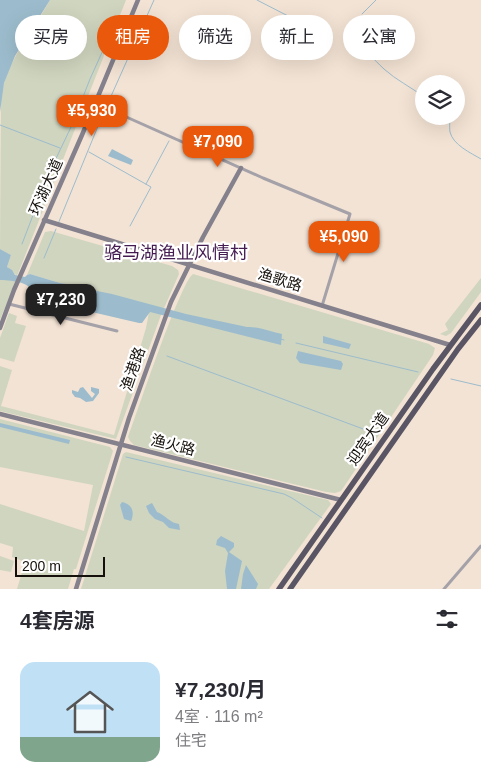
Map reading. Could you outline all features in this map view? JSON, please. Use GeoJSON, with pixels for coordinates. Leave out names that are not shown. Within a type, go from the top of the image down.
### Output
{"type":"FeatureCollection","features":[{"type":"Feature","properties":{"kind":"highway","name":"迎宾大道"},"geometry":{"type":"LineString","coordinates":[[281,588],[450,345],[481,305]]}},
{"type":"Feature","properties":{"kind":"highway","name":"迎宾大道"},"geometry":{"type":"LineString","coordinates":[[290,589],[454,354],[481,320]]}},
{"type":"Feature","properties":{"kind":"street","name":"环湖大道"},"geometry":{"type":"LineString","coordinates":[[0,328],[14,290],[138,0]]}},
{"type":"Feature","properties":{"kind":"street"},"geometry":{"type":"LineString","coordinates":[[95,103],[350,214],[322,306]]}},
{"type":"Feature","properties":{"kind":"street","name":"渔港路"},"geometry":{"type":"LineString","coordinates":[[76,589],[120,445],[158,333],[188,265],[241,168]]}},
{"type":"Feature","properties":{"kind":"street","name":"渔歌路"},"geometry":{"type":"LineString","coordinates":[[44,220],[450,345]]}},
{"type":"Feature","properties":{"kind":"street"},"geometry":{"type":"LineString","coordinates":[[9,304],[117,331]]}},
{"type":"Feature","properties":{"kind":"street","name":"渔火路"},"geometry":{"type":"LineString","coordinates":[[0,414],[341,500]]}},
{"type":"Feature","properties":{"kind":"street"},"geometry":{"type":"LineString","coordinates":[[444,589],[481,546]]}},
{"type":"Feature","properties":{"kind":"green space"},"geometry":{"type":"Polygon","coordinates":[[[50,0],[126,0],[120,15],[97,15],[97,60],[102,60],[17,276],[7,267],[11,255],[0,249],[1,95],[5,81],[15,57],[15,60],[87,60],[87,15],[41,15],[50,0]]]}},
{"type":"Feature","properties":{"kind":"green space"},"geometry":{"type":"Polygon","coordinates":[[[51,231],[172,266],[178,270],[179,274],[161,315],[116,439],[0,411],[0,366],[12,370],[1,406],[114,435],[146,328],[149,312],[126,299],[30,274],[27,275],[45,232],[51,231]]]}},
{"type":"Feature","properties":{"kind":"green space"},"geometry":{"type":"Polygon","coordinates":[[[193,274],[429,344],[435,348],[433,355],[341,491],[335,493],[326,492],[134,445],[130,441],[128,437],[159,350],[179,300],[193,274]]]}},
{"type":"Feature","properties":{"kind":"green space"},"geometry":{"type":"Polygon","coordinates":[[[0,276],[16,281],[0,320],[0,276]]]}},
{"type":"Feature","properties":{"kind":"green space"},"geometry":{"type":"Polygon","coordinates":[[[481,278],[481,292],[451,333],[446,336],[440,334],[448,330],[445,324],[481,278]]]}},
{"type":"Feature","properties":{"kind":"green space"},"geometry":{"type":"Polygon","coordinates":[[[9,313],[17,316],[15,323],[26,326],[14,362],[0,358],[0,338],[9,313]]]}},
{"type":"Feature","properties":{"kind":"green space"},"geometry":{"type":"Polygon","coordinates":[[[0,419],[110,447],[113,451],[68,589],[17,589],[25,562],[12,557],[13,547],[0,543],[0,504],[84,531],[93,485],[0,467],[0,419]]]}},
{"type":"Feature","properties":{"kind":"green space"},"geometry":{"type":"Polygon","coordinates":[[[126,452],[328,500],[331,504],[269,589],[81,589],[123,454],[126,452]]]}},
{"type":"Feature","properties":{"kind":"green space"},"geometry":{"type":"Polygon","coordinates":[[[0,556],[14,561],[11,572],[0,570],[0,556]]]}},
{"type":"Feature","properties":{"kind":"water"},"geometry":{"type":"Polygon","coordinates":[[[0,0],[50,0],[41,15],[15,15],[15,56],[4,83],[0,112],[0,0]]]}},
{"type":"Feature","properties":{"kind":"water"},"geometry":{"type":"Polygon","coordinates":[[[112,149],[133,160],[131,165],[108,156],[112,149]]]}},
{"type":"Feature","properties":{"kind":"water"},"geometry":{"type":"Polygon","coordinates":[[[0,249],[11,255],[7,267],[15,275],[25,277],[30,274],[186,314],[282,334],[281,345],[150,312],[142,323],[139,323],[36,299],[33,292],[26,285],[0,280],[0,249]]]}},
{"type":"Feature","properties":{"kind":"water"},"geometry":{"type":"Polygon","coordinates":[[[323,336],[351,344],[349,349],[323,343],[323,336]]]}},
{"type":"Feature","properties":{"kind":"water"},"geometry":{"type":"Polygon","coordinates":[[[298,351],[341,361],[343,364],[341,370],[300,363],[296,358],[298,351]]]}},
{"type":"Feature","properties":{"kind":"water"},"geometry":{"type":"Polygon","coordinates":[[[83,387],[92,398],[95,394],[91,391],[91,387],[99,389],[99,393],[93,401],[86,402],[75,397],[72,393],[72,390],[78,392],[83,387]]]}},
{"type":"Feature","properties":{"kind":"water"},"geometry":{"type":"Polygon","coordinates":[[[0,423],[70,440],[69,444],[0,427],[0,423]]]}},
{"type":"Feature","properties":{"kind":"water"},"geometry":{"type":"Polygon","coordinates":[[[122,502],[132,509],[131,521],[124,519],[120,505],[122,502]]]}},
{"type":"Feature","properties":{"kind":"water"},"geometry":{"type":"Polygon","coordinates":[[[152,503],[157,512],[179,524],[180,530],[169,528],[163,522],[155,519],[149,513],[146,506],[152,503]]]}},
{"type":"Feature","properties":{"kind":"water"},"geometry":{"type":"Polygon","coordinates":[[[221,536],[234,543],[234,547],[229,552],[242,561],[236,589],[227,589],[225,571],[228,553],[225,548],[216,545],[217,540],[221,536]]]}},
{"type":"Feature","properties":{"kind":"water"},"geometry":{"type":"Polygon","coordinates":[[[246,565],[258,584],[256,589],[241,589],[246,565]]]}},
{"type":"Feature","properties":{"kind":"waterway"},"geometry":{"type":"LineString","coordinates":[[108,103],[154,0]]}},
{"type":"Feature","properties":{"kind":"waterway"},"geometry":{"type":"LineString","coordinates":[[257,0],[286,15]]}},
{"type":"Feature","properties":{"kind":"waterway"},"geometry":{"type":"LineString","coordinates":[[362,14],[376,0]]}},
{"type":"Feature","properties":{"kind":"waterway"},"geometry":{"type":"LineString","coordinates":[[22,244],[50,171],[72,125],[99,60]]}},
{"type":"Feature","properties":{"kind":"waterway"},"geometry":{"type":"LineString","coordinates":[[375,60],[389,73],[415,91]]}},
{"type":"Feature","properties":{"kind":"waterway"},"geometry":{"type":"LineString","coordinates":[[58,224],[105,109]]}},
{"type":"Feature","properties":{"kind":"waterway"},"geometry":{"type":"LineString","coordinates":[[0,125],[60,148]]}},
{"type":"Feature","properties":{"kind":"waterway"},"geometry":{"type":"LineString","coordinates":[[450,125],[450,132],[455,141],[481,159]]}},
{"type":"Feature","properties":{"kind":"waterway"},"geometry":{"type":"LineString","coordinates":[[146,184],[169,141]]}},
{"type":"Feature","properties":{"kind":"waterway"},"geometry":{"type":"LineString","coordinates":[[89,152],[151,187],[130,226]]}},
{"type":"Feature","properties":{"kind":"waterway"},"geometry":{"type":"LineString","coordinates":[[44,258],[56,229]]}},
{"type":"Feature","properties":{"kind":"waterway"},"geometry":{"type":"LineString","coordinates":[[296,343],[418,372]]}},
{"type":"Feature","properties":{"kind":"waterway"},"geometry":{"type":"LineString","coordinates":[[167,356],[374,433]]}},
{"type":"Feature","properties":{"kind":"waterway"},"geometry":{"type":"LineString","coordinates":[[451,379],[481,386]]}},
{"type":"Feature","properties":{"kind":"waterway"},"geometry":{"type":"LineString","coordinates":[[126,457],[284,494],[322,518]]}},
{"type":"Feature","properties":{"kind":"district","name":"骆马湖渔业风情村"},"geometry":{"type":"Point","coordinates":[176,253]}}]}
